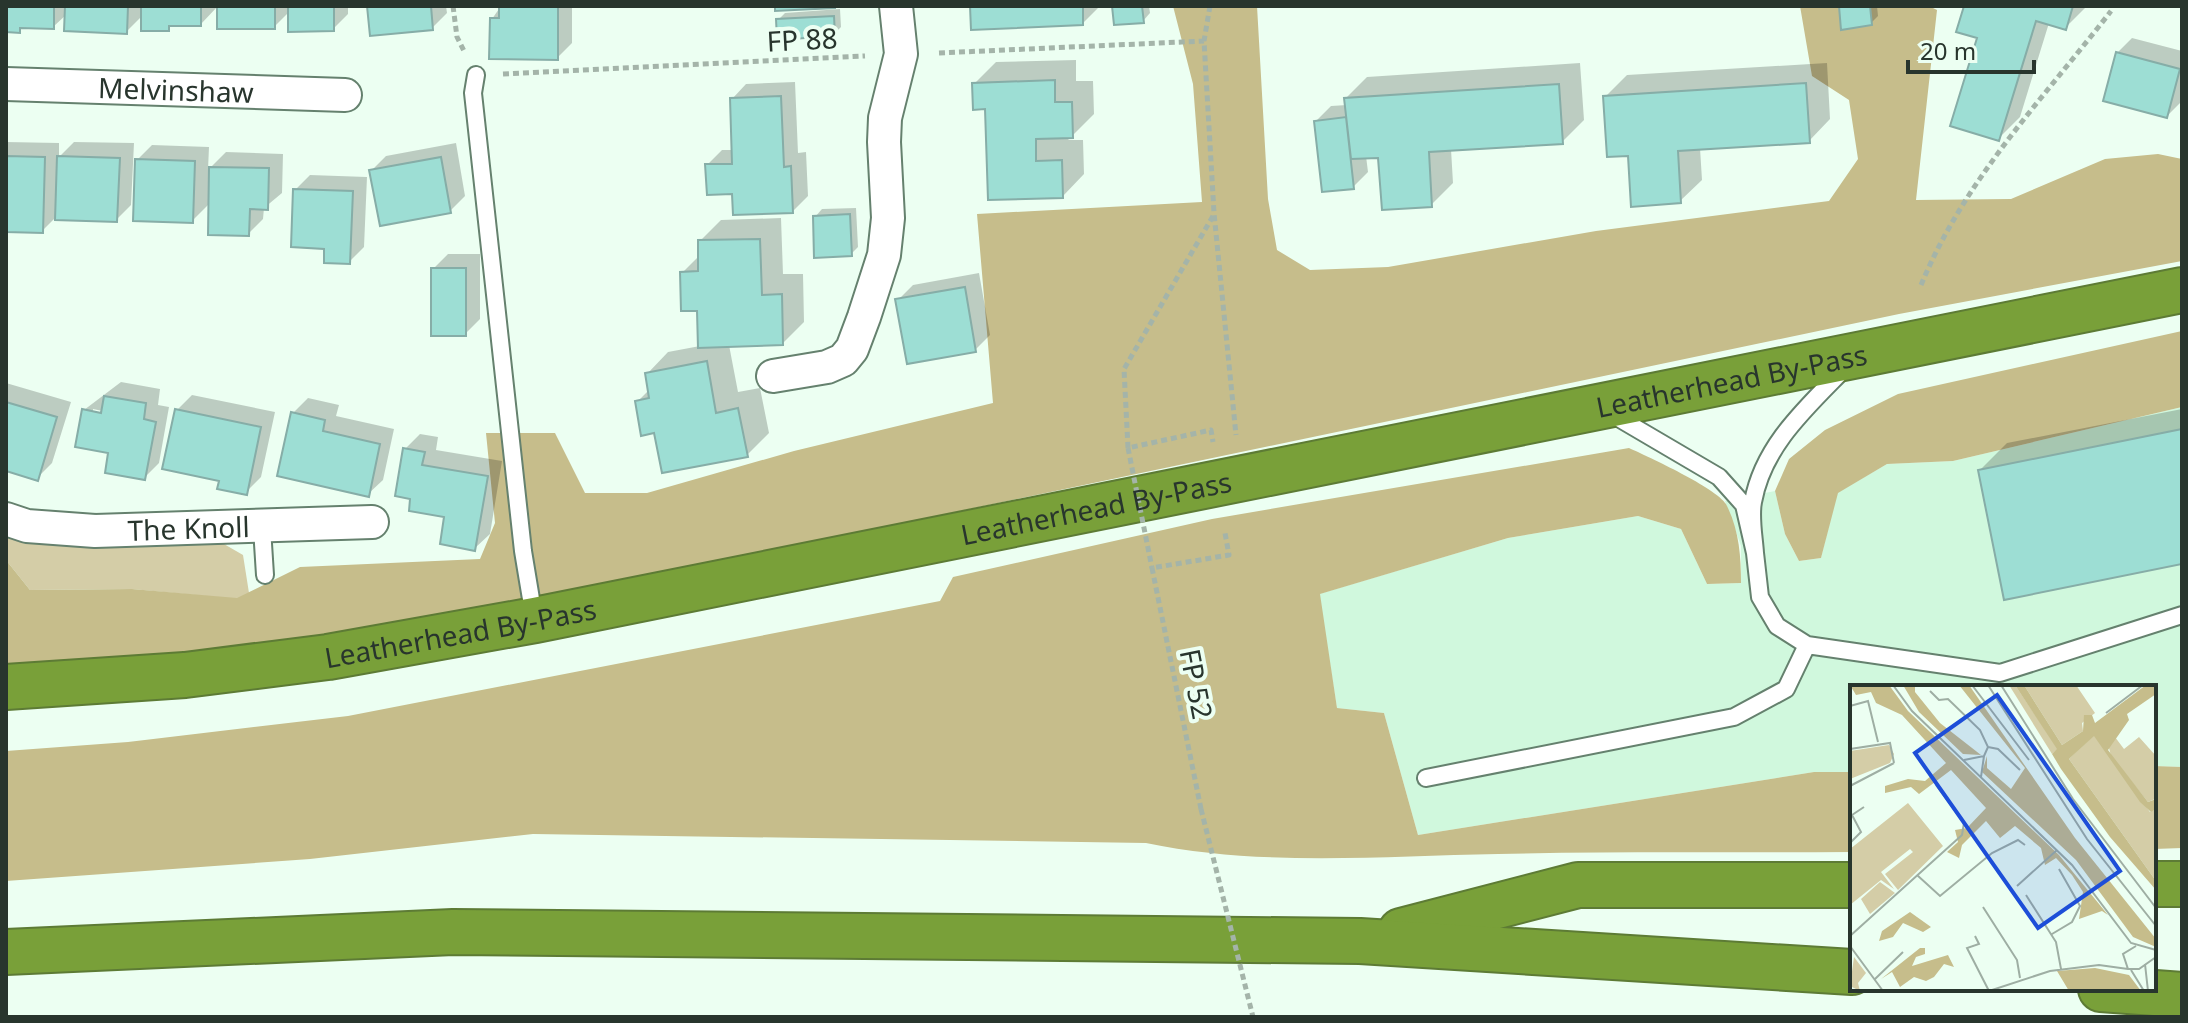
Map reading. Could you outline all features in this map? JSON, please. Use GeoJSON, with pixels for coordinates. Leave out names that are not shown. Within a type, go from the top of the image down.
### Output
{"type":"FeatureCollection","features":[{"type":"Feature","properties":{"kind":"highway","name":"Leatherhead By-Pass"},"geometry":{"type":"LineString","coordinates":[[6,687],[185,675],[328,657],[535,620],[2182,290]]}},
{"type":"Feature","properties":{"kind":"highway"},"geometry":{"type":"LineString","coordinates":[[2156,884],[2182,884]]}},
{"type":"Feature","properties":{"kind":"highway"},"geometry":{"type":"LineString","coordinates":[[1360,941],[1578,885],[1850,885]]}},
{"type":"Feature","properties":{"kind":"highway"},"geometry":{"type":"LineString","coordinates":[[6,952],[453,932],[1360,941],[1850,972]]}},
{"type":"Feature","properties":{"kind":"highway"},"geometry":{"type":"LineString","coordinates":[[2128,991],[2182,995]]}},
{"type":"Feature","properties":{"kind":"street"},"geometry":{"type":"LineString","coordinates":[[773,376],[827,367],[843,360],[852,349],[884,255],[888,218],[885,118],[901,54],[896,6]]}},
{"type":"Feature","properties":{"kind":"street","name":"Melvinshaw"},"geometry":{"type":"LineString","coordinates":[[6,84],[345,95]]}},
{"type":"Feature","properties":{"kind":"street","name":"The Knoll"},"geometry":{"type":"LineString","coordinates":[[6,519],[27,526],[95,531],[262,528],[372,522]]}},
{"type":"Feature","properties":{"kind":"lane"},"geometry":{"type":"LineString","coordinates":[[476,75],[473,93],[523,551],[535,620]]}},
{"type":"Feature","properties":{"kind":"lane"},"geometry":{"type":"LineString","coordinates":[[1859,353],[1794,421],[1762,467],[1752,506],[1755,553],[1760,597],[1777,626],[1807,645],[2000,673],[2182,615]]}},
{"type":"Feature","properties":{"kind":"lane"},"geometry":{"type":"LineString","coordinates":[[1598,405],[1719,477],[1744,505],[1755,553]]}},
{"type":"Feature","properties":{"kind":"lane"},"geometry":{"type":"LineString","coordinates":[[262,528],[265,575]]}},
{"type":"Feature","properties":{"kind":"lane"},"geometry":{"type":"LineString","coordinates":[[1426,778],[1734,717],[1786,689],[1807,645]]}},
{"type":"Feature","properties":{"kind":"path"},"geometry":{"type":"LineString","coordinates":[[453,6],[457,37],[476,75]]}},
{"type":"Feature","properties":{"kind":"path"},"geometry":{"type":"LineString","coordinates":[[1210,6],[1204,41],[1214,213],[1236,436]]}},
{"type":"Feature","properties":{"kind":"path"},"geometry":{"type":"LineString","coordinates":[[1921,285],[1941,235],[1970,189],[2111,11]]}},
{"type":"Feature","properties":{"kind":"path","name":"FP 88"},"geometry":{"type":"LineString","coordinates":[[476,75],[1204,41]]}},
{"type":"Feature","properties":{"kind":"path","name":"FP 52"},"geometry":{"type":"LineString","coordinates":[[1214,213],[1124,369],[1128,448],[1201,809],[1253,1017]]}},
{"type":"Feature","properties":{"kind":"path"},"geometry":{"type":"LineString","coordinates":[[1128,448],[1211,430],[1214,443]]}},
{"type":"Feature","properties":{"kind":"path"},"geometry":{"type":"LineString","coordinates":[[1152,568],[1229,555],[1225,533]]}},
{"type":"Feature","properties":{"kind":"shaded area"},"geometry":{"type":"Polygon","coordinates":[[[1173,6],[1257,6],[1268,199],[1277,250],[1310,270],[1388,267],[1596,231],[1829,201],[1858,159],[1849,100],[1812,76],[1800,6],[1929,6],[1937,10],[1916,200],[2011,199],[2105,159],[2158,154],[2182,159],[2182,261],[1899,314],[488,610],[272,646],[6,670],[6,560],[30,590],[132,589],[237,598],[300,567],[480,559],[495,523],[486,433],[555,433],[585,493],[647,493],[794,451],[993,403],[977,214],[1202,202],[1193,84],[1173,6]]]}},
{"type":"Feature","properties":{"kind":"shaded area"},"geometry":{"type":"Polygon","coordinates":[[[2182,331],[2182,407],[1953,461],[1887,464],[1838,493],[1821,558],[1799,561],[1785,534],[1775,491],[1789,459],[1825,430],[1898,394],[2182,331]]]}},
{"type":"Feature","properties":{"kind":"shaded area"},"geometry":{"type":"Polygon","coordinates":[[[2182,407],[2182,767],[2156,766],[2156,685],[1850,685],[1850,772],[1814,772],[1418,835],[1384,713],[1337,708],[1319,594],[1508,538],[1638,516],[1681,529],[1707,584],[1741,583],[1741,546],[1725,501],[1775,491],[1785,534],[1799,561],[1821,558],[1837,493],[1887,464],[1953,461],[2182,407]]]}},
{"type":"Feature","properties":{"kind":"shaded area"},"geometry":{"type":"Polygon","coordinates":[[[1629,448],[1666,465],[1720,497],[1726,504],[1738,543],[1741,583],[1707,584],[1681,529],[1638,516],[1508,538],[1320,594],[1337,708],[1384,713],[1418,835],[1814,772],[1850,772],[1850,852],[1277,858],[1146,843],[533,834],[310,859],[6,881],[6,751],[128,742],[348,716],[940,601],[953,577],[1212,519],[1629,448]]]}},
{"type":"Feature","properties":{"kind":"shaded area"},"geometry":{"type":"Polygon","coordinates":[[[6,537],[217,540],[243,555],[249,593],[237,599],[132,589],[30,590],[6,560],[6,537]]]}},
{"type":"Feature","properties":{"kind":"shaded area"},"geometry":{"type":"Polygon","coordinates":[[[2156,766],[2182,767],[2182,848],[2156,849],[2156,766]]]}},
{"type":"Feature","properties":{"kind":"building"},"geometry":{"type":"Polygon","coordinates":[[[6,6],[54,6],[54,29],[20,28],[20,33],[6,32],[6,6]]]}},
{"type":"Feature","properties":{"kind":"building"},"geometry":{"type":"Polygon","coordinates":[[[65,6],[128,6],[127,34],[64,31],[65,6]]]}},
{"type":"Feature","properties":{"kind":"building"},"geometry":{"type":"Polygon","coordinates":[[[141,6],[201,6],[201,26],[169,26],[169,31],[141,31],[141,6]]]}},
{"type":"Feature","properties":{"kind":"building"},"geometry":{"type":"Polygon","coordinates":[[[217,6],[275,6],[275,29],[217,29],[217,6]]]}},
{"type":"Feature","properties":{"kind":"building"},"geometry":{"type":"Polygon","coordinates":[[[288,6],[334,6],[334,31],[288,32],[288,6]]]}},
{"type":"Feature","properties":{"kind":"building"},"geometry":{"type":"Polygon","coordinates":[[[367,6],[431,6],[433,30],[370,36],[367,6]]]}},
{"type":"Feature","properties":{"kind":"building"},"geometry":{"type":"Polygon","coordinates":[[[499,6],[558,6],[558,60],[489,59],[490,18],[499,18],[499,6]]]}},
{"type":"Feature","properties":{"kind":"building"},"geometry":{"type":"Polygon","coordinates":[[[775,6],[835,6],[835,8],[775,11],[775,6]]]}},
{"type":"Feature","properties":{"kind":"building"},"geometry":{"type":"Polygon","coordinates":[[[970,6],[1083,6],[1083,25],[971,30],[970,6]]]}},
{"type":"Feature","properties":{"kind":"building"},"geometry":{"type":"Polygon","coordinates":[[[1112,6],[1142,6],[1144,23],[1114,25],[1112,6]]]}},
{"type":"Feature","properties":{"kind":"building"},"geometry":{"type":"Polygon","coordinates":[[[1839,6],[1870,6],[1872,25],[1841,30],[1839,6]]]}},
{"type":"Feature","properties":{"kind":"building"},"geometry":{"type":"Polygon","coordinates":[[[1964,6],[2073,6],[2066,30],[2036,21],[1999,141],[1950,126],[1977,38],[1956,32],[1964,6]]]}},
{"type":"Feature","properties":{"kind":"building"},"geometry":{"type":"Polygon","coordinates":[[[834,16],[835,36],[777,40],[776,19],[834,16]]]}},
{"type":"Feature","properties":{"kind":"building"},"geometry":{"type":"Polygon","coordinates":[[[2116,52],[2180,69],[2167,118],[2103,101],[2116,52]]]}},
{"type":"Feature","properties":{"kind":"building"},"geometry":{"type":"Polygon","coordinates":[[[1055,80],[1055,102],[1072,102],[1073,138],[1036,139],[1036,161],[1062,160],[1063,198],[988,200],[985,109],[973,110],[972,83],[1055,80]]]}},
{"type":"Feature","properties":{"kind":"building"},"geometry":{"type":"Polygon","coordinates":[[[1806,83],[1810,143],[1678,151],[1681,203],[1631,207],[1628,156],[1607,157],[1603,96],[1806,83]]]}},
{"type":"Feature","properties":{"kind":"building"},"geometry":{"type":"Polygon","coordinates":[[[1559,84],[1563,144],[1429,152],[1432,207],[1382,210],[1378,158],[1351,159],[1344,98],[1559,84]]]}},
{"type":"Feature","properties":{"kind":"building"},"geometry":{"type":"Polygon","coordinates":[[[781,96],[784,167],[791,166],[793,213],[733,215],[732,194],[707,195],[705,164],[732,164],[730,98],[781,96]]]}},
{"type":"Feature","properties":{"kind":"building"},"geometry":{"type":"Polygon","coordinates":[[[1346,117],[1354,189],[1322,192],[1314,121],[1346,117]]]}},
{"type":"Feature","properties":{"kind":"building"},"geometry":{"type":"Polygon","coordinates":[[[6,156],[45,157],[43,233],[6,232],[6,156]]]}},
{"type":"Feature","properties":{"kind":"building"},"geometry":{"type":"Polygon","coordinates":[[[57,156],[120,158],[117,222],[55,220],[57,156]]]}},
{"type":"Feature","properties":{"kind":"building"},"geometry":{"type":"Polygon","coordinates":[[[441,157],[451,213],[380,226],[369,170],[441,157]]]}},
{"type":"Feature","properties":{"kind":"building"},"geometry":{"type":"Polygon","coordinates":[[[135,159],[195,161],[193,223],[133,221],[135,159]]]}},
{"type":"Feature","properties":{"kind":"building"},"geometry":{"type":"Polygon","coordinates":[[[209,167],[269,168],[268,210],[250,209],[249,236],[208,235],[209,167]]]}},
{"type":"Feature","properties":{"kind":"building"},"geometry":{"type":"Polygon","coordinates":[[[293,189],[353,191],[350,264],[324,263],[324,249],[291,247],[293,189]]]}},
{"type":"Feature","properties":{"kind":"building"},"geometry":{"type":"Polygon","coordinates":[[[850,214],[852,256],[814,258],[813,216],[850,214]]]}},
{"type":"Feature","properties":{"kind":"building"},"geometry":{"type":"Polygon","coordinates":[[[760,239],[762,295],[782,294],[783,345],[698,348],[697,311],[681,311],[680,272],[698,271],[698,240],[760,239]]]}},
{"type":"Feature","properties":{"kind":"building"},"geometry":{"type":"Polygon","coordinates":[[[431,268],[466,268],[466,336],[431,336],[431,268]]]}},
{"type":"Feature","properties":{"kind":"building"},"geometry":{"type":"Polygon","coordinates":[[[965,287],[976,352],[907,364],[895,299],[965,287]]]}},
{"type":"Feature","properties":{"kind":"building"},"geometry":{"type":"Polygon","coordinates":[[[707,361],[716,413],[738,408],[748,457],[662,473],[654,433],[641,436],[635,401],[649,398],[645,373],[707,361]]]}},
{"type":"Feature","properties":{"kind":"building"},"geometry":{"type":"Polygon","coordinates":[[[104,396],[146,403],[144,419],[156,422],[145,480],[105,473],[108,453],[75,447],[82,409],[101,413],[104,396]]]}},
{"type":"Feature","properties":{"kind":"building"},"geometry":{"type":"Polygon","coordinates":[[[6,402],[57,417],[38,481],[6,471],[6,402]]]}},
{"type":"Feature","properties":{"kind":"building"},"geometry":{"type":"Polygon","coordinates":[[[175,409],[261,427],[247,495],[217,489],[219,481],[162,469],[175,409]]]}},
{"type":"Feature","properties":{"kind":"building"},"geometry":{"type":"Polygon","coordinates":[[[291,412],[325,420],[323,431],[380,444],[369,497],[277,476],[291,412]]]}},
{"type":"Feature","properties":{"kind":"building"},"geometry":{"type":"Polygon","coordinates":[[[2182,429],[2182,564],[2004,600],[1978,470],[2182,429]]]}},
{"type":"Feature","properties":{"kind":"building"},"geometry":{"type":"Polygon","coordinates":[[[403,448],[425,452],[422,465],[488,476],[475,551],[440,544],[444,517],[409,511],[410,499],[395,496],[403,448]]]}}]}
